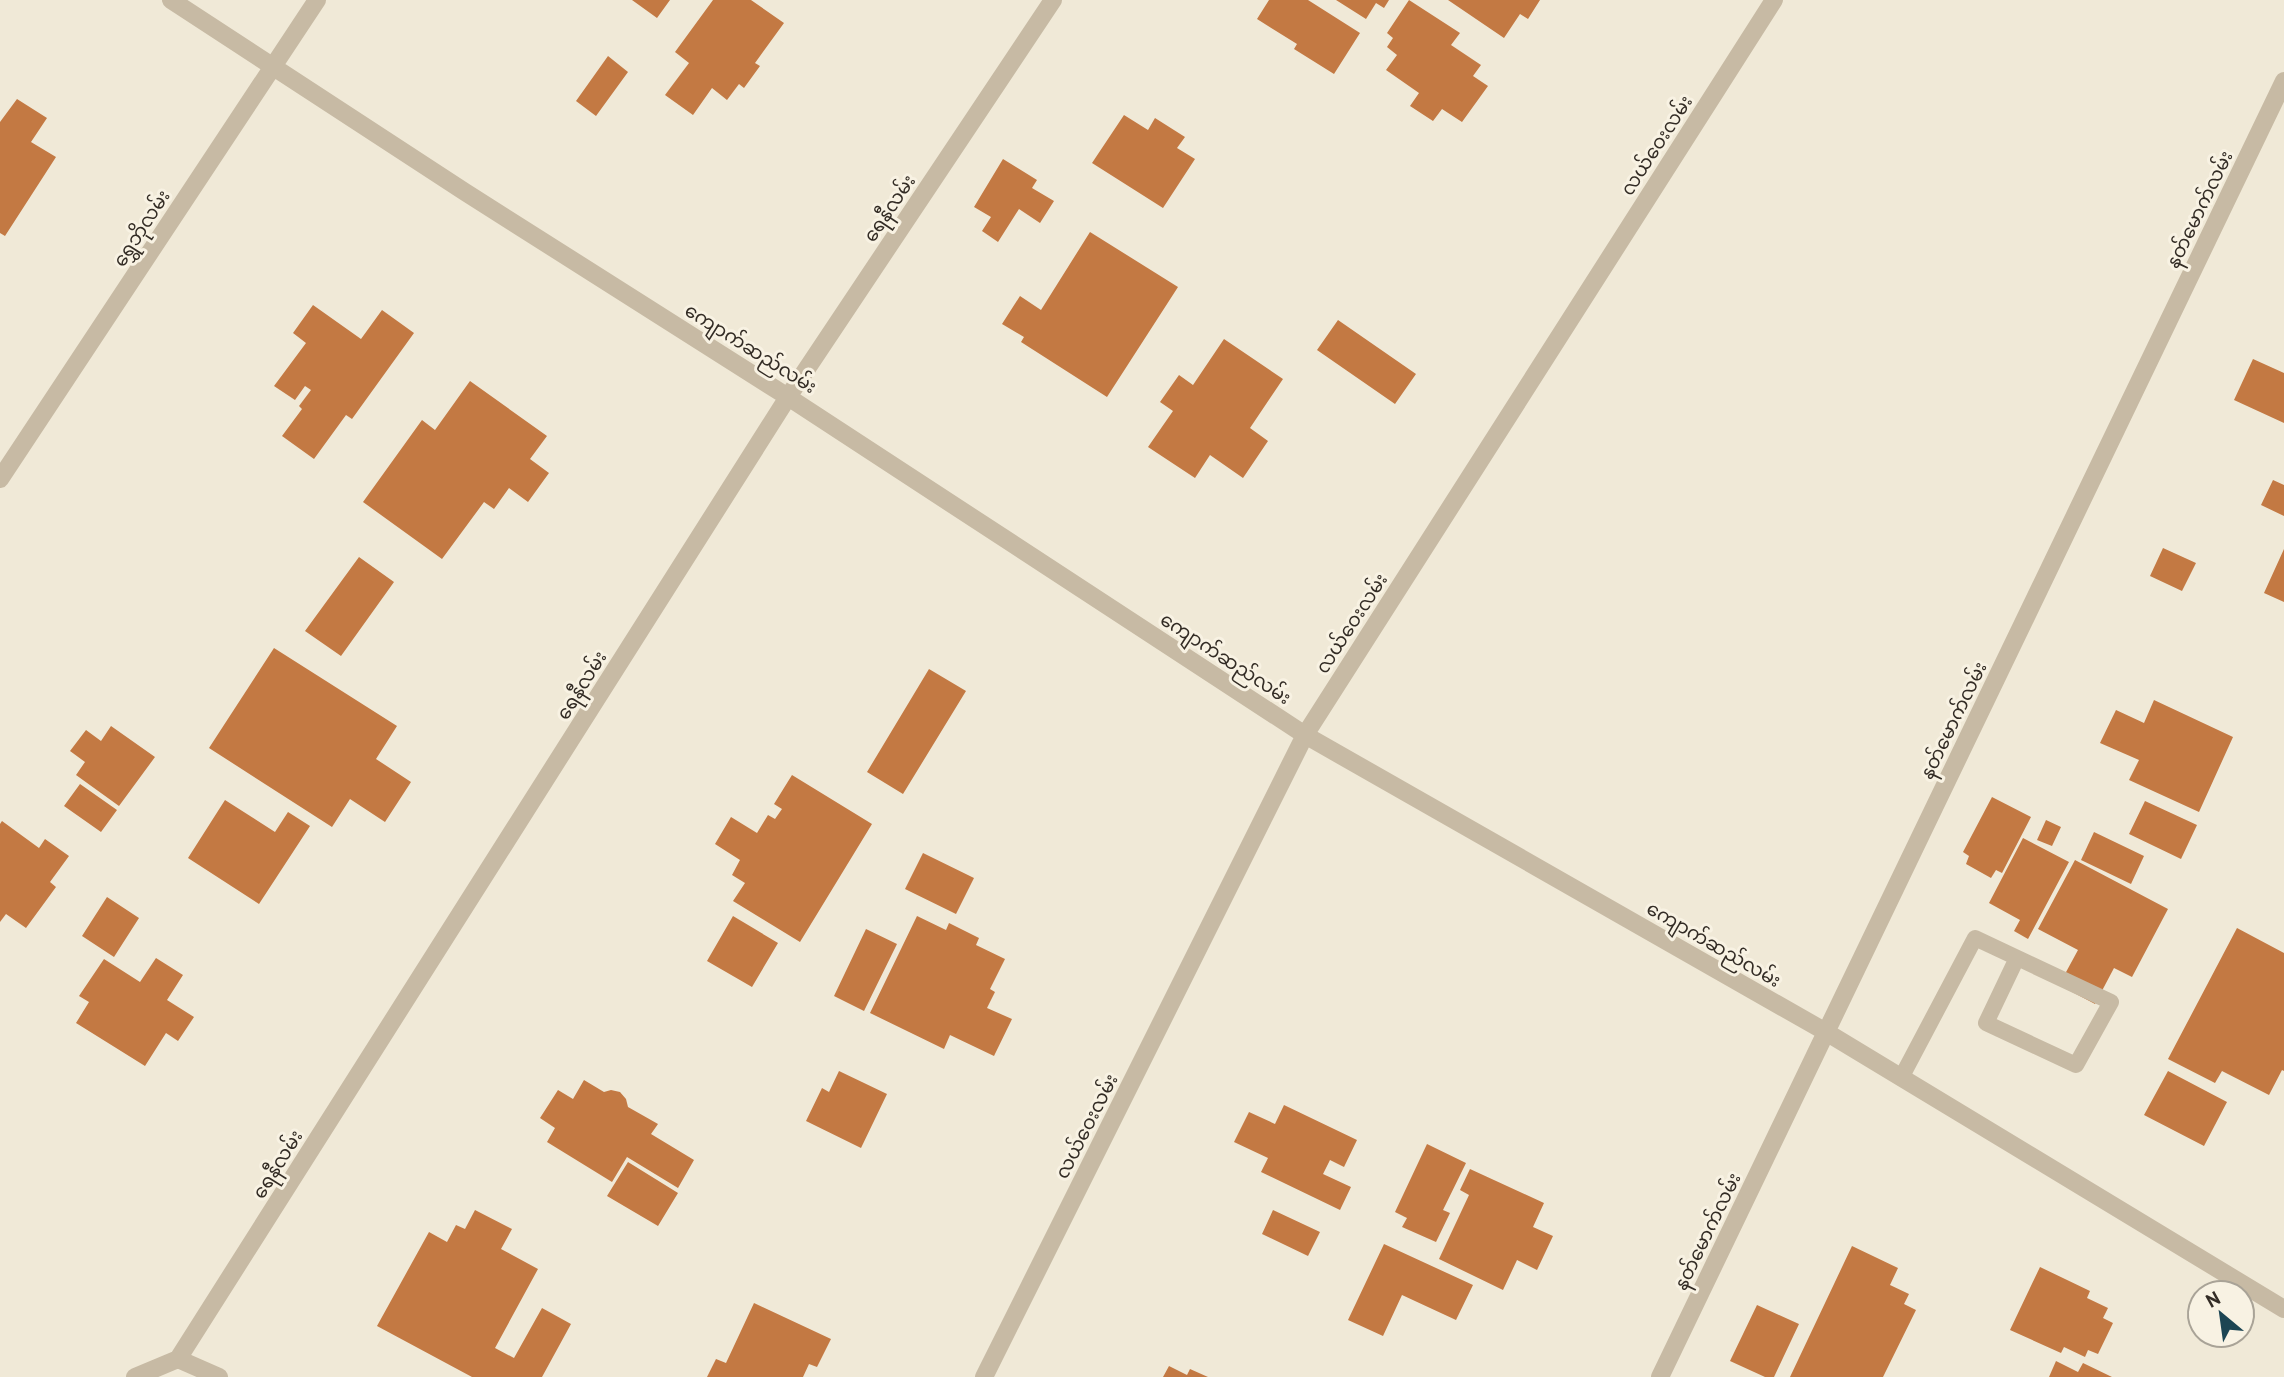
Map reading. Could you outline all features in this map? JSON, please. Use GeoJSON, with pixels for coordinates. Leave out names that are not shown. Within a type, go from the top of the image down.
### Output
{"type":"FeatureCollection","features":[{"type":"Feature","properties":{"kind":"street","name":"ကျောက်ဆည်လမ်း"},"geometry":{"type":"LineString","coordinates":[[171,0],[465,192],[788,397],[1305,735],[1826,1032],[2284,1309]]}},
{"type":"Feature","properties":{"kind":"street","name":"ရွှေဘိုလမ်း"},"geometry":{"type":"LineString","coordinates":[[0,479],[317,0]]}},
{"type":"Feature","properties":{"kind":"street","name":"ရေနီလမ်း"},"geometry":{"type":"LineString","coordinates":[[178,1360],[788,397],[1053,0]]}},
{"type":"Feature","properties":{"kind":"street","name":"လယ်ဝေးလမ်း"},"geometry":{"type":"LineString","coordinates":[[985,1377],[1305,735],[1774,0]]}},
{"type":"Feature","properties":{"kind":"street","name":"နတ်မောက်လမ်း"},"geometry":{"type":"LineString","coordinates":[[1660,1377],[2284,81]]}},
{"type":"Feature","properties":{"kind":"street"},"geometry":{"type":"LineString","coordinates":[[135,1377],[178,1360],[219,1377]]}},
{"type":"Feature","properties":{"kind":"lane"},"geometry":{"type":"LineString","coordinates":[[1901,1078],[1975,938],[2111,1002],[2076,1065],[1986,1023],[2017,958]]}},
{"type":"Feature","properties":{"kind":"building"},"geometry":{"type":"Polygon","coordinates":[[[632,0],[670,0],[657,18],[632,0]]]}},
{"type":"Feature","properties":{"kind":"building"},"geometry":{"type":"Polygon","coordinates":[[[713,0],[751,0],[784,23],[755,63],[760,66],[744,88],[739,84],[727,100],[712,88],[693,115],[665,95],[689,63],[675,52],[713,0]]]}},
{"type":"Feature","properties":{"kind":"building"},"geometry":{"type":"Polygon","coordinates":[[[1269,0],[1308,0],[1360,33],[1334,74],[1294,49],[1297,44],[1257,19],[1269,0]]]}},
{"type":"Feature","properties":{"kind":"building"},"geometry":{"type":"Polygon","coordinates":[[[1336,0],[1389,0],[1384,8],[1376,3],[1366,19],[1336,0]]]}},
{"type":"Feature","properties":{"kind":"building"},"geometry":{"type":"Polygon","coordinates":[[[1409,0],[1460,33],[1451,45],[1481,65],[1473,76],[1488,86],[1462,122],[1442,109],[1433,121],[1410,106],[1419,93],[1386,70],[1397,55],[1387,47],[1393,38],[1387,33],[1409,0]]]}},
{"type":"Feature","properties":{"kind":"building"},"geometry":{"type":"Polygon","coordinates":[[[1448,0],[1540,0],[1528,19],[1520,14],[1504,38],[1448,0]]]}},
{"type":"Feature","properties":{"kind":"building"},"geometry":{"type":"Polygon","coordinates":[[[608,56],[628,72],[596,116],[576,101],[608,56]]]}},
{"type":"Feature","properties":{"kind":"building"},"geometry":{"type":"Polygon","coordinates":[[[17,99],[47,118],[31,142],[56,157],[5,236],[0,233],[0,122],[17,99]]]}},
{"type":"Feature","properties":{"kind":"building"},"geometry":{"type":"Polygon","coordinates":[[[1124,115],[1148,130],[1155,118],[1185,137],[1177,148],[1195,159],[1163,208],[1092,163],[1124,115]]]}},
{"type":"Feature","properties":{"kind":"building"},"geometry":{"type":"Polygon","coordinates":[[[1003,159],[1037,180],[1032,188],[1054,201],[1040,223],[1019,209],[998,242],[982,231],[991,217],[974,207],[1003,159]]]}},
{"type":"Feature","properties":{"kind":"building"},"geometry":{"type":"Polygon","coordinates":[[[1090,232],[1178,287],[1107,397],[1021,342],[1024,337],[1002,324],[1020,296],[1041,310],[1090,232]]]}},
{"type":"Feature","properties":{"kind":"building"},"geometry":{"type":"Polygon","coordinates":[[[313,305],[361,339],[382,310],[414,333],[352,419],[346,415],[314,459],[282,436],[302,409],[299,406],[311,390],[305,386],[295,400],[274,386],[306,343],[293,333],[313,305]]]}},
{"type":"Feature","properties":{"kind":"building"},"geometry":{"type":"Polygon","coordinates":[[[1338,320],[1416,374],[1395,404],[1317,350],[1338,320]]]}},
{"type":"Feature","properties":{"kind":"building"},"geometry":{"type":"Polygon","coordinates":[[[1224,339],[1283,379],[1250,428],[1268,441],[1243,478],[1210,455],[1195,478],[1148,447],[1173,411],[1160,402],[1179,375],[1193,385],[1224,339]]]}},
{"type":"Feature","properties":{"kind":"building"},"geometry":{"type":"Polygon","coordinates":[[[2253,359],[2284,373],[2284,423],[2234,400],[2253,359]]]}},
{"type":"Feature","properties":{"kind":"building"},"geometry":{"type":"Polygon","coordinates":[[[470,381],[547,436],[530,459],[549,473],[528,502],[509,488],[494,509],[484,502],[442,559],[363,502],[422,420],[435,430],[470,381]]]}},
{"type":"Feature","properties":{"kind":"building"},"geometry":{"type":"Polygon","coordinates":[[[2273,480],[2284,485],[2284,516],[2261,505],[2273,480]]]}},
{"type":"Feature","properties":{"kind":"building"},"geometry":{"type":"Polygon","coordinates":[[[2163,548],[2196,563],[2182,591],[2150,576],[2163,548]]]}},
{"type":"Feature","properties":{"kind":"building"},"geometry":{"type":"Polygon","coordinates":[[[2284,549],[2284,602],[2264,593],[2284,549]]]}},
{"type":"Feature","properties":{"kind":"building"},"geometry":{"type":"Polygon","coordinates":[[[359,557],[394,582],[341,656],[305,631],[359,557]]]}},
{"type":"Feature","properties":{"kind":"building"},"geometry":{"type":"Polygon","coordinates":[[[274,648],[397,726],[376,759],[411,782],[385,822],[350,799],[332,827],[209,748],[274,648]]]}},
{"type":"Feature","properties":{"kind":"building"},"geometry":{"type":"Polygon","coordinates":[[[929,669],[966,691],[903,794],[867,772],[929,669]]]}},
{"type":"Feature","properties":{"kind":"building"},"geometry":{"type":"Polygon","coordinates":[[[2154,700],[2233,737],[2199,812],[2129,780],[2139,760],[2100,743],[2116,710],[2144,723],[2154,700]]]}},
{"type":"Feature","properties":{"kind":"building"},"geometry":{"type":"Polygon","coordinates":[[[111,726],[155,757],[119,806],[76,775],[85,762],[70,751],[86,730],[101,741],[111,726]]]}},
{"type":"Feature","properties":{"kind":"building"},"geometry":{"type":"Polygon","coordinates":[[[792,775],[872,824],[800,942],[733,901],[745,883],[732,875],[740,860],[715,844],[731,817],[757,833],[768,815],[775,819],[782,809],[774,804],[792,775]]]}},
{"type":"Feature","properties":{"kind":"building"},"geometry":{"type":"Polygon","coordinates":[[[80,784],[117,810],[101,832],[64,806],[80,784]]]}},
{"type":"Feature","properties":{"kind":"building"},"geometry":{"type":"Polygon","coordinates":[[[1992,797],[2031,817],[2002,873],[1996,870],[1991,878],[1966,864],[1969,856],[1963,852],[1992,797]]]}},
{"type":"Feature","properties":{"kind":"building"},"geometry":{"type":"Polygon","coordinates":[[[225,800],[275,832],[288,812],[310,826],[259,904],[188,858],[225,800]]]}},
{"type":"Feature","properties":{"kind":"building"},"geometry":{"type":"Polygon","coordinates":[[[2145,801],[2197,825],[2181,859],[2129,834],[2145,801]]]}},
{"type":"Feature","properties":{"kind":"building"},"geometry":{"type":"Polygon","coordinates":[[[2046,820],[2061,827],[2052,846],[2037,840],[2046,820]]]}},
{"type":"Feature","properties":{"kind":"building"},"geometry":{"type":"Polygon","coordinates":[[[2,821],[39,848],[45,839],[69,856],[50,882],[56,887],[26,928],[6,914],[0,922],[2,821]]]}},
{"type":"Feature","properties":{"kind":"building"},"geometry":{"type":"Polygon","coordinates":[[[2094,832],[2144,856],[2131,884],[2081,860],[2094,832]]]}},
{"type":"Feature","properties":{"kind":"building"},"geometry":{"type":"Polygon","coordinates":[[[2023,838],[2069,862],[2028,939],[2014,931],[2020,920],[1989,903],[2023,838]]]}},
{"type":"Feature","properties":{"kind":"building"},"geometry":{"type":"Polygon","coordinates":[[[923,853],[974,878],[956,914],[905,889],[923,853]]]}},
{"type":"Feature","properties":{"kind":"building"},"geometry":{"type":"Polygon","coordinates":[[[2075,860],[2168,909],[2132,977],[2114,968],[2095,1004],[2059,985],[2078,950],[2038,929],[2075,860]]]}},
{"type":"Feature","properties":{"kind":"building"},"geometry":{"type":"Polygon","coordinates":[[[107,897],[139,918],[114,957],[82,936],[107,897]]]}},
{"type":"Feature","properties":{"kind":"building"},"geometry":{"type":"Polygon","coordinates":[[[733,916],[778,943],[752,987],[707,961],[733,916]]]}},
{"type":"Feature","properties":{"kind":"building"},"geometry":{"type":"Polygon","coordinates":[[[917,916],[946,930],[949,923],[979,938],[976,945],[1005,959],[990,989],[995,992],[987,1008],[1012,1019],[994,1056],[950,1035],[944,1049],[870,1013],[917,916]]]}},
{"type":"Feature","properties":{"kind":"building"},"geometry":{"type":"Polygon","coordinates":[[[2237,928],[2284,953],[2284,1071],[2282,1070],[2269,1095],[2222,1071],[2215,1083],[2168,1059],[2237,928]]]}},
{"type":"Feature","properties":{"kind":"building"},"geometry":{"type":"Polygon","coordinates":[[[866,929],[897,944],[864,1011],[834,996],[866,929]]]}},
{"type":"Feature","properties":{"kind":"building"},"geometry":{"type":"Polygon","coordinates":[[[156,958],[183,975],[167,1000],[194,1017],[178,1041],[166,1033],[145,1066],[76,1023],[89,1002],[79,996],[104,959],[140,982],[156,958]]]}},
{"type":"Feature","properties":{"kind":"building"},"geometry":{"type":"Polygon","coordinates":[[[839,1071],[887,1094],[861,1148],[806,1121],[822,1088],[829,1092],[839,1071]]]}},
{"type":"Feature","properties":{"kind":"building"},"geometry":{"type":"Polygon","coordinates":[[[2168,1071],[2227,1102],[2204,1146],[2144,1115],[2168,1071]]]}},
{"type":"Feature","properties":{"kind":"building"},"geometry":{"type":"Polygon","coordinates":[[[584,1080],[604,1092],[620,1092],[628,1107],[658,1124],[651,1134],[694,1160],[678,1188],[627,1157],[612,1182],[547,1142],[555,1128],[540,1118],[558,1090],[573,1099],[584,1080]]]}},
{"type":"Feature","properties":{"kind":"building"},"geometry":{"type":"Polygon","coordinates":[[[1284,1105],[1357,1140],[1344,1167],[1330,1160],[1323,1174],[1351,1187],[1340,1210],[1261,1172],[1268,1158],[1234,1142],[1249,1112],[1275,1124],[1284,1105]]]}},
{"type":"Feature","properties":{"kind":"building"},"geometry":{"type":"Polygon","coordinates":[[[1427,1144],[1466,1163],[1443,1210],[1450,1213],[1436,1242],[1402,1227],[1407,1218],[1395,1212],[1427,1144]]]}},
{"type":"Feature","properties":{"kind":"building"},"geometry":{"type":"Polygon","coordinates":[[[628,1162],[678,1193],[658,1226],[607,1196],[628,1162]]]}},
{"type":"Feature","properties":{"kind":"building"},"geometry":{"type":"Polygon","coordinates":[[[1470,1169],[1544,1203],[1533,1227],[1553,1236],[1537,1270],[1517,1260],[1503,1290],[1439,1259],[1469,1195],[1460,1190],[1470,1169]]]}},
{"type":"Feature","properties":{"kind":"building"},"geometry":{"type":"Polygon","coordinates":[[[475,1210],[512,1229],[501,1249],[538,1269],[495,1348],[514,1358],[542,1308],[571,1324],[542,1377],[472,1377],[377,1326],[429,1232],[447,1242],[456,1225],[465,1229],[475,1210]]]}},
{"type":"Feature","properties":{"kind":"building"},"geometry":{"type":"Polygon","coordinates":[[[1273,1210],[1320,1232],[1308,1256],[1262,1234],[1273,1210]]]}},
{"type":"Feature","properties":{"kind":"building"},"geometry":{"type":"Polygon","coordinates":[[[1384,1244],[1473,1285],[1456,1320],[1402,1295],[1383,1336],[1348,1320],[1384,1244]]]}},
{"type":"Feature","properties":{"kind":"building"},"geometry":{"type":"Polygon","coordinates":[[[1852,1246],[1898,1268],[1890,1285],[1909,1294],[1904,1304],[1916,1310],[1883,1377],[1790,1377],[1852,1246]]]}},
{"type":"Feature","properties":{"kind":"building"},"geometry":{"type":"Polygon","coordinates":[[[2040,1267],[2090,1291],[2087,1298],[2108,1308],[2103,1318],[2113,1323],[2098,1354],[2088,1350],[2085,1357],[2064,1347],[2061,1353],[2010,1330],[2040,1267]]]}},
{"type":"Feature","properties":{"kind":"building"},"geometry":{"type":"Polygon","coordinates":[[[754,1303],[831,1339],[817,1367],[809,1364],[803,1377],[707,1377],[716,1359],[726,1363],[754,1303]]]}},
{"type":"Feature","properties":{"kind":"building"},"geometry":{"type":"Polygon","coordinates":[[[1757,1305],[1799,1324],[1774,1377],[1765,1377],[1730,1361],[1757,1305]]]}},
{"type":"Feature","properties":{"kind":"building"},"geometry":{"type":"Polygon","coordinates":[[[2056,1361],[2078,1372],[2083,1363],[2112,1377],[2049,1377],[2056,1361]]]}},
{"type":"Feature","properties":{"kind":"building"},"geometry":{"type":"Polygon","coordinates":[[[1169,1366],[1187,1375],[1190,1369],[1208,1377],[1163,1377],[1169,1366]]]}}]}
